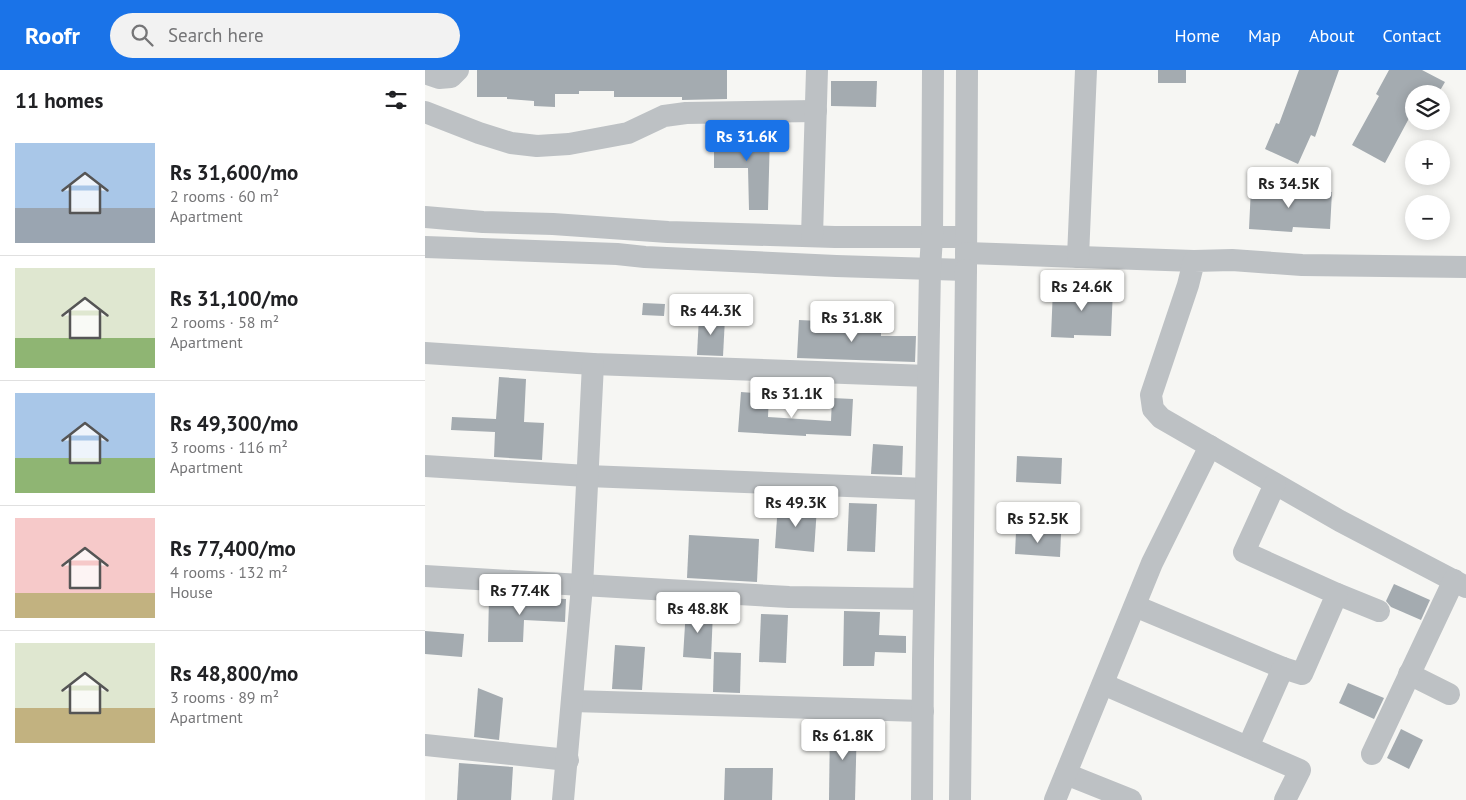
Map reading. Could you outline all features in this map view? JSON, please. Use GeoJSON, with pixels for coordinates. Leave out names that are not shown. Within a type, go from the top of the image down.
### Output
{"type":"FeatureCollection","features":[{"type":"Feature","properties":{"kind":"street"},"geometry":{"type":"LineString","coordinates":[[425,73],[439,78],[451,78],[458,70]]}},
{"type":"Feature","properties":{"kind":"street"},"geometry":{"type":"LineString","coordinates":[[812,236],[817,70]]}},
{"type":"Feature","properties":{"kind":"street"},"geometry":{"type":"LineString","coordinates":[[922,800],[924,599],[932,237],[933,70]]}},
{"type":"Feature","properties":{"kind":"street"},"geometry":{"type":"LineString","coordinates":[[960,800],[967,70]]}},
{"type":"Feature","properties":{"kind":"street"},"geometry":{"type":"LineString","coordinates":[[1078,257],[1086,70]]}},
{"type":"Feature","properties":{"kind":"street"},"geometry":{"type":"LineString","coordinates":[[425,112],[479,133],[511,142],[537,146],[569,144],[628,133],[664,116],[685,113],[816,111]]}},
{"type":"Feature","properties":{"kind":"street"},"geometry":{"type":"LineString","coordinates":[[425,217],[668,232],[932,237],[966,253],[1194,261],[1233,260],[1303,264],[1466,267]]}},
{"type":"Feature","properties":{"kind":"street"},"geometry":{"type":"LineString","coordinates":[[425,247],[930,269],[966,253]]}},
{"type":"Feature","properties":{"kind":"street"},"geometry":{"type":"LineString","coordinates":[[1194,261],[1188,285],[1151,395],[1153,409],[1161,418],[1340,521],[1460,583],[1409,674],[1372,754]]}},
{"type":"Feature","properties":{"kind":"street"},"geometry":{"type":"LineString","coordinates":[[425,353],[593,364],[928,376]]}},
{"type":"Feature","properties":{"kind":"street"},"geometry":{"type":"LineString","coordinates":[[563,800],[582,586],[593,364]]}},
{"type":"Feature","properties":{"kind":"street"},"geometry":{"type":"LineString","coordinates":[[1055,800],[1153,563],[1209,446]]}},
{"type":"Feature","properties":{"kind":"street"},"geometry":{"type":"LineString","coordinates":[[425,466],[587,476],[926,489]]}},
{"type":"Feature","properties":{"kind":"street"},"geometry":{"type":"LineString","coordinates":[[1275,484],[1244,552],[1379,611]]}},
{"type":"Feature","properties":{"kind":"street"},"geometry":{"type":"LineString","coordinates":[[425,576],[789,597],[924,599]]}},
{"type":"Feature","properties":{"kind":"street"},"geometry":{"type":"LineString","coordinates":[[1135,606],[1283,668],[1302,674],[1337,594]]}},
{"type":"Feature","properties":{"kind":"street"},"geometry":{"type":"LineString","coordinates":[[1248,747],[1283,668]]}},
{"type":"Feature","properties":{"kind":"street"},"geometry":{"type":"LineString","coordinates":[[1409,674],[1449,694]]}},
{"type":"Feature","properties":{"kind":"street"},"geometry":{"type":"LineString","coordinates":[[1103,684],[1300,770],[1285,800]]}},
{"type":"Feature","properties":{"kind":"street"},"geometry":{"type":"LineString","coordinates":[[572,701],[923,711]]}},
{"type":"Feature","properties":{"kind":"street"},"geometry":{"type":"LineString","coordinates":[[425,745],[567,760]]}},
{"type":"Feature","properties":{"kind":"street"},"geometry":{"type":"LineString","coordinates":[[1066,774],[1131,800]]}},
{"type":"Feature","properties":{"kind":"building"},"geometry":{"type":"Polygon","coordinates":[[[477,70],[727,70],[727,99],[682,100],[682,97],[614,97],[614,91],[579,91],[579,94],[555,94],[555,107],[534,106],[534,101],[507,99],[507,97],[477,97],[477,70]]]}},
{"type":"Feature","properties":{"kind":"building"},"geometry":{"type":"Polygon","coordinates":[[[1158,70],[1186,70],[1186,83],[1158,83],[1158,70]]]}},
{"type":"Feature","properties":{"kind":"building"},"geometry":{"type":"Polygon","coordinates":[[[1299,70],[1339,70],[1315,137],[1311,135],[1298,164],[1265,149],[1276,123],[1279,124],[1299,70]]]}},
{"type":"Feature","properties":{"kind":"building"},"geometry":{"type":"Polygon","coordinates":[[[1389,70],[1422,70],[1445,82],[1443,85],[1405,85],[1405,126],[1385,163],[1352,145],[1379,96],[1376,94],[1389,70]]]}},
{"type":"Feature","properties":{"kind":"building"},"geometry":{"type":"Polygon","coordinates":[[[831,81],[877,81],[876,107],[831,106],[831,81]]]}},
{"type":"Feature","properties":{"kind":"building"},"geometry":{"type":"Polygon","coordinates":[[[714,132],[770,133],[768,210],[749,210],[748,168],[714,168],[714,132]]]}},
{"type":"Feature","properties":{"kind":"building"},"geometry":{"type":"Polygon","coordinates":[[[1251,187],[1332,192],[1330,229],[1293,227],[1292,232],[1249,229],[1251,187]]]}},
{"type":"Feature","properties":{"kind":"building"},"geometry":{"type":"Polygon","coordinates":[[[1053,288],[1113,289],[1111,336],[1074,335],[1074,338],[1051,337],[1053,288]]]}},
{"type":"Feature","properties":{"kind":"building"},"geometry":{"type":"Polygon","coordinates":[[[643,303],[665,304],[664,316],[642,315],[643,303]]]}},
{"type":"Feature","properties":{"kind":"building"},"geometry":{"type":"Polygon","coordinates":[[[699,316],[725,318],[723,356],[697,355],[699,316]]]}},
{"type":"Feature","properties":{"kind":"building"},"geometry":{"type":"Polygon","coordinates":[[[799,320],[881,324],[881,336],[916,336],[915,362],[797,358],[799,320]]]}},
{"type":"Feature","properties":{"kind":"building"},"geometry":{"type":"Polygon","coordinates":[[[499,377],[526,379],[524,422],[544,423],[542,460],[494,457],[495,432],[451,430],[452,417],[496,419],[499,377]]]}},
{"type":"Feature","properties":{"kind":"building"},"geometry":{"type":"Polygon","coordinates":[[[741,392],[769,394],[768,417],[831,421],[832,398],[853,399],[851,436],[806,434],[806,436],[738,432],[741,392]]]}},
{"type":"Feature","properties":{"kind":"building"},"geometry":{"type":"Polygon","coordinates":[[[873,444],[903,446],[902,475],[871,474],[873,444]]]}},
{"type":"Feature","properties":{"kind":"building"},"geometry":{"type":"Polygon","coordinates":[[[1017,456],[1062,458],[1061,484],[1016,482],[1017,456]]]}},
{"type":"Feature","properties":{"kind":"building"},"geometry":{"type":"Polygon","coordinates":[[[778,503],[817,507],[814,552],[775,548],[778,503]]]}},
{"type":"Feature","properties":{"kind":"building"},"geometry":{"type":"Polygon","coordinates":[[[849,503],[877,504],[875,552],[847,551],[849,503]]]}},
{"type":"Feature","properties":{"kind":"building"},"geometry":{"type":"Polygon","coordinates":[[[1016,532],[1061,534],[1060,557],[1015,554],[1016,532]]]}},
{"type":"Feature","properties":{"kind":"building"},"geometry":{"type":"Polygon","coordinates":[[[689,535],[759,539],[757,582],[687,578],[689,535]]]}},
{"type":"Feature","properties":{"kind":"building"},"geometry":{"type":"Polygon","coordinates":[[[1394,584],[1430,600],[1421,620],[1391,607],[1386,601],[1394,584]]]}},
{"type":"Feature","properties":{"kind":"building"},"geometry":{"type":"Polygon","coordinates":[[[489,596],[566,599],[565,622],[524,620],[523,642],[488,642],[489,596]]]}},
{"type":"Feature","properties":{"kind":"building"},"geometry":{"type":"Polygon","coordinates":[[[686,609],[713,611],[711,659],[683,657],[686,609]]]}},
{"type":"Feature","properties":{"kind":"building"},"geometry":{"type":"Polygon","coordinates":[[[844,611],[880,612],[879,635],[906,636],[906,653],[875,652],[874,666],[843,666],[844,611]]]}},
{"type":"Feature","properties":{"kind":"building"},"geometry":{"type":"Polygon","coordinates":[[[761,614],[788,615],[786,663],[759,662],[761,614]]]}},
{"type":"Feature","properties":{"kind":"building"},"geometry":{"type":"Polygon","coordinates":[[[425,631],[464,634],[462,657],[425,654],[425,631]]]}},
{"type":"Feature","properties":{"kind":"building"},"geometry":{"type":"Polygon","coordinates":[[[615,645],[645,647],[642,690],[612,689],[615,645]]]}},
{"type":"Feature","properties":{"kind":"building"},"geometry":{"type":"Polygon","coordinates":[[[714,652],[741,653],[740,693],[713,692],[714,652]]]}},
{"type":"Feature","properties":{"kind":"building"},"geometry":{"type":"Polygon","coordinates":[[[1348,683],[1384,698],[1374,719],[1339,703],[1348,683]]]}},
{"type":"Feature","properties":{"kind":"building"},"geometry":{"type":"Polygon","coordinates":[[[478,688],[503,698],[499,740],[474,737],[478,688]]]}},
{"type":"Feature","properties":{"kind":"building"},"geometry":{"type":"Polygon","coordinates":[[[830,722],[857,723],[855,800],[829,800],[830,722]]]}},
{"type":"Feature","properties":{"kind":"building"},"geometry":{"type":"Polygon","coordinates":[[[1401,729],[1423,740],[1409,769],[1387,758],[1401,729]]]}},
{"type":"Feature","properties":{"kind":"building"},"geometry":{"type":"Polygon","coordinates":[[[459,763],[513,767],[511,800],[457,800],[459,763]]]}},
{"type":"Feature","properties":{"kind":"building"},"geometry":{"type":"Polygon","coordinates":[[[725,768],[773,768],[772,800],[724,800],[725,768]]]}}]}
